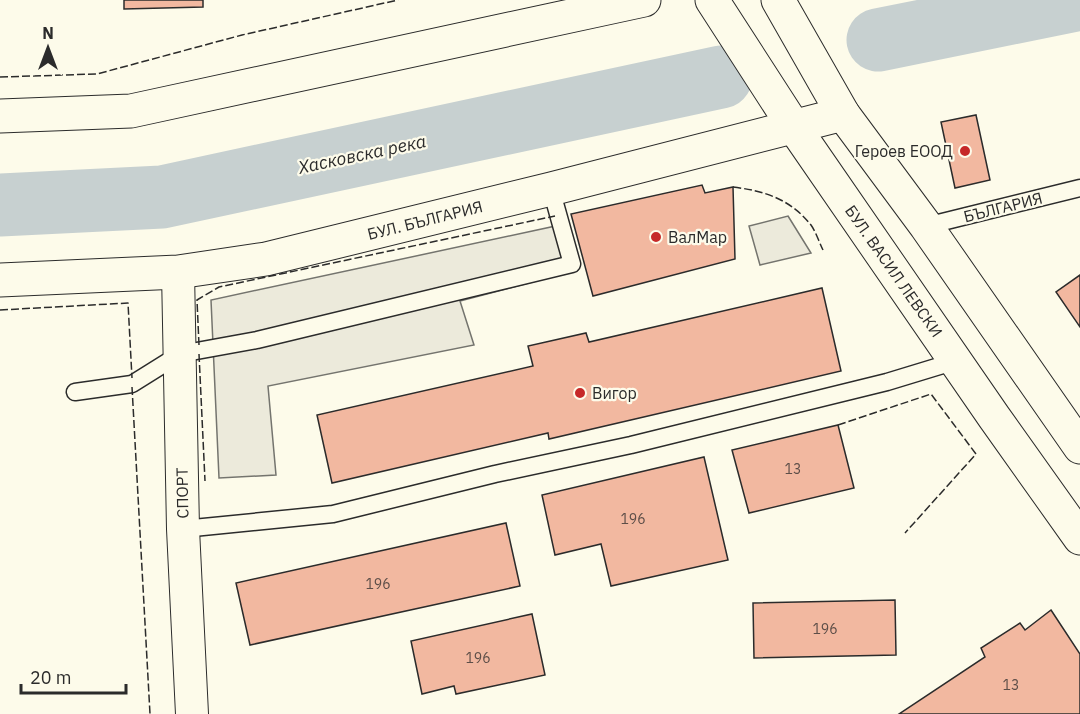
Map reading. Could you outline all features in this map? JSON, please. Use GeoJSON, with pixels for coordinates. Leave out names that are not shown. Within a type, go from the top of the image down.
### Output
{"type":"FeatureCollection","features":[{"type":"Feature","properties":{"kind":"street"},"geometry":{"type":"LineString","coordinates":[[0,116],[131,111],[644,0]]}},
{"type":"Feature","properties":{"kind":"street","name":"БУЛ. ВАСИЛ ЛЕВСКИ"},"geometry":{"type":"LineString","coordinates":[[712,0],[794,127],[1080,538]]}},
{"type":"Feature","properties":{"kind":"street"},"geometry":{"type":"LineString","coordinates":[[778,0],[843,114],[926,226],[1080,447]]}},
{"type":"Feature","properties":{"kind":"street","name":"БУЛ. БЪЛГАРИЯ"},"geometry":{"type":"LineString","coordinates":[[0,280],[178,272],[266,259],[843,114]]}},
{"type":"Feature","properties":{"kind":"street","name":"СПОРТ"},"geometry":{"type":"LineString","coordinates":[[178,272],[183,530],[192,714]]}},
{"type":"Feature","properties":{"kind":"lane","name":"БЪЛГАРИЯ"},"geometry":{"type":"LineString","coordinates":[[926,226],[1080,188]]}},
{"type":"Feature","properties":{"kind":"lane"},"geometry":{"type":"LineString","coordinates":[[75,392],[132,384],[180,354],[257,340],[572,264],[551,189]]}},
{"type":"Feature","properties":{"kind":"lane"},"geometry":{"type":"LineString","coordinates":[[183,530],[333,514],[887,382],[956,361]]}},
{"type":"Feature","properties":{"kind":"shaded area"},"geometry":{"type":"Polygon","coordinates":[[[788,216],[811,253],[760,265],[749,226],[788,216]]]}},
{"type":"Feature","properties":{"kind":"shaded area"},"geometry":{"type":"Polygon","coordinates":[[[565,224],[578,270],[460,301],[474,345],[268,386],[276,475],[219,478],[211,300],[565,224]]]}},
{"type":"Feature","properties":{"kind":"building"},"geometry":{"type":"Polygon","coordinates":[[[124,0],[203,0],[203,7],[124,9],[124,0]]]}},
{"type":"Feature","properties":{"kind":"building","name":"Героев ЕООД"},"geometry":{"type":"Polygon","coordinates":[[[976,115],[990,180],[955,188],[941,122],[976,115]]]}},
{"type":"Feature","properties":{"kind":"building","name":"ВалМар"},"geometry":{"type":"Polygon","coordinates":[[[702,185],[705,193],[733,187],[735,259],[593,296],[571,214],[702,185]]]}},
{"type":"Feature","properties":{"kind":"building"},"geometry":{"type":"Polygon","coordinates":[[[1080,275],[1080,327],[1056,292],[1080,275]]]}},
{"type":"Feature","properties":{"kind":"building","name":"Вигор"},"geometry":{"type":"Polygon","coordinates":[[[822,288],[841,371],[549,439],[548,433],[332,483],[317,415],[533,366],[528,346],[586,333],[589,342],[822,288]]]}},
{"type":"Feature","properties":{"kind":"building"},"geometry":{"type":"Polygon","coordinates":[[[838,425],[854,488],[749,513],[732,450],[838,425]]]}},
{"type":"Feature","properties":{"kind":"building"},"geometry":{"type":"Polygon","coordinates":[[[704,457],[728,560],[611,586],[601,544],[555,555],[542,495],[704,457]]]}},
{"type":"Feature","properties":{"kind":"building"},"geometry":{"type":"Polygon","coordinates":[[[506,523],[520,586],[250,645],[236,583],[506,523]]]}},
{"type":"Feature","properties":{"kind":"building"},"geometry":{"type":"Polygon","coordinates":[[[895,600],[896,655],[754,658],[753,603],[895,600]]]}},
{"type":"Feature","properties":{"kind":"building"},"geometry":{"type":"Polygon","coordinates":[[[1051,610],[1080,654],[1080,714],[899,714],[985,657],[981,648],[1020,623],[1025,630],[1051,610]]]}},
{"type":"Feature","properties":{"kind":"building"},"geometry":{"type":"Polygon","coordinates":[[[532,614],[545,675],[456,694],[454,686],[422,694],[411,641],[532,614]]]}},
{"type":"Feature","properties":{"kind":"waterway","name":"Хасковска река"},"geometry":{"type":"LineString","coordinates":[[878,40],[1076,0]]}},
{"type":"Feature","properties":{"kind":"waterway","name":"Хасковска река"},"geometry":{"type":"LineString","coordinates":[[0,205],[162,197],[721,77]]}},
{"type":"Feature","properties":{"kind":"fence"},"geometry":{"type":"LineString","coordinates":[[0,77],[97,74],[242,35],[398,0]]}},
{"type":"Feature","properties":{"kind":"fence"},"geometry":{"type":"LineString","coordinates":[[733,187],[766,194],[786,203],[811,225],[823,250]]}},
{"type":"Feature","properties":{"kind":"fence"},"geometry":{"type":"LineString","coordinates":[[199,345],[197,300],[219,287],[555,216]]}},
{"type":"Feature","properties":{"kind":"fence"},"geometry":{"type":"LineString","coordinates":[[0,310],[128,303],[132,378]]}},
{"type":"Feature","properties":{"kind":"fence"},"geometry":{"type":"LineString","coordinates":[[199,354],[205,481]]}},
{"type":"Feature","properties":{"kind":"fence"},"geometry":{"type":"LineString","coordinates":[[132,387],[150,714]]}},
{"type":"Feature","properties":{"kind":"fence"},"geometry":{"type":"LineString","coordinates":[[838,425],[931,394],[976,454],[905,533]]}},
{"type":"Feature","properties":{"kind":"place","name":"Героев ЕООД"},"geometry":{"type":"Point","coordinates":[965,151]}},
{"type":"Feature","properties":{"kind":"place","name":"ВалМар"},"geometry":{"type":"Point","coordinates":[656,237]}},
{"type":"Feature","properties":{"kind":"place","name":"Вигор"},"geometry":{"type":"Point","coordinates":[580,393]}}]}
